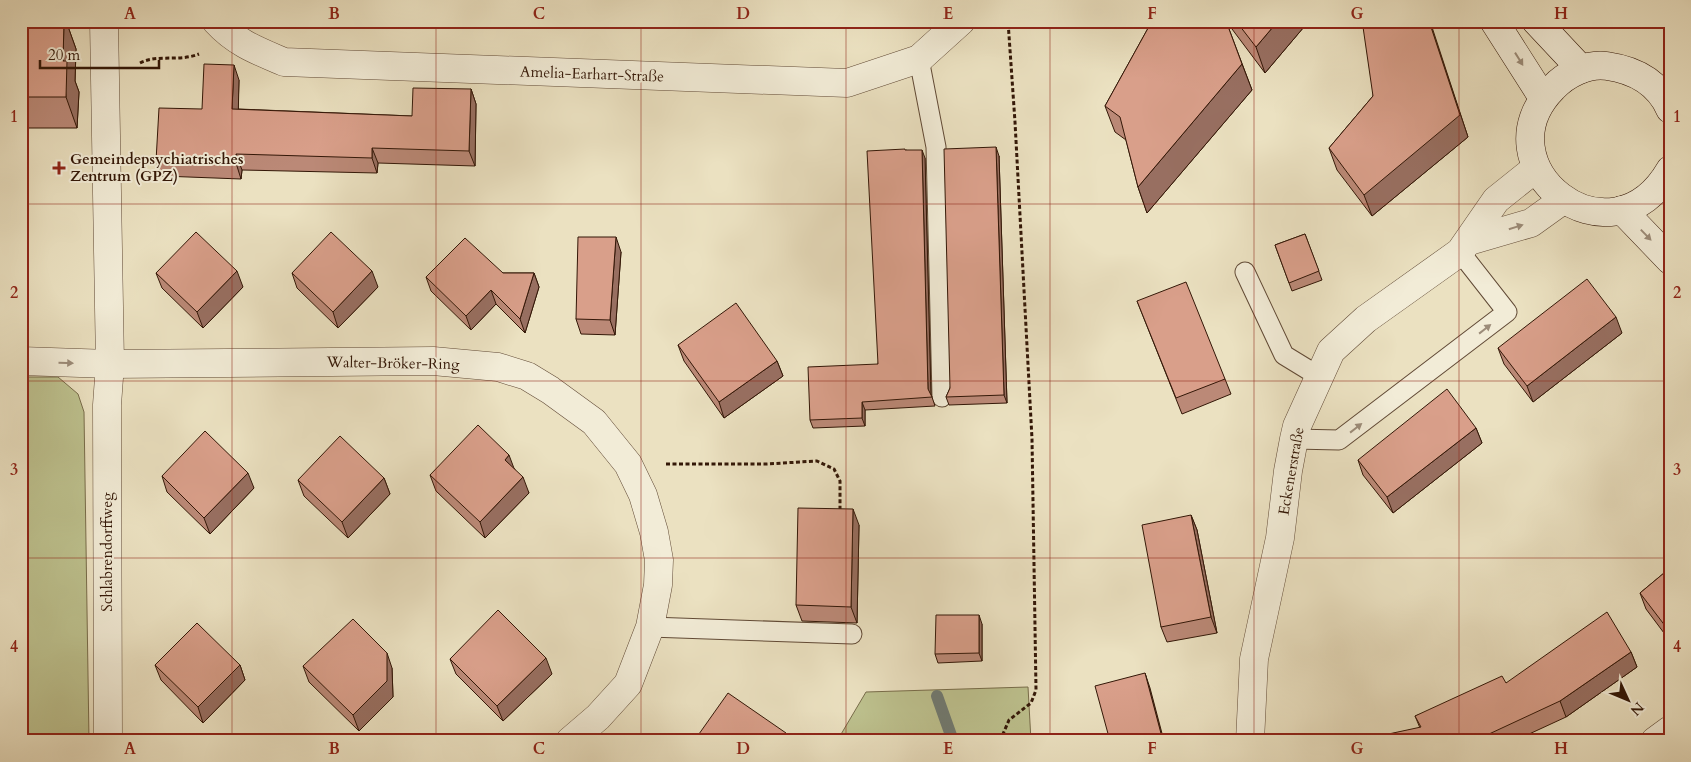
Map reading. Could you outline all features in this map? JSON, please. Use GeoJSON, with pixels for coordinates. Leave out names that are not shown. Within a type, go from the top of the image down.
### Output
{"type":"FeatureCollection","features":[{"type":"Feature","properties":{"kind":"street","name":"Schlabrendorffweg"},"geometry":{"type":"LineString","coordinates":[[104,21],[110,364],[107,405],[108,741]]}},
{"type":"Feature","properties":{"kind":"street","name":"Amelia-Earhart-Straße"},"geometry":{"type":"LineString","coordinates":[[220,26],[244,45],[284,62],[847,83],[919,59],[961,21]]}},
{"type":"Feature","properties":{"kind":"street"},"geometry":{"type":"LineString","coordinates":[[1494,21],[1543,98]]}},
{"type":"Feature","properties":{"kind":"street"},"geometry":{"type":"LineString","coordinates":[[1536,21],[1581,69]]}},
{"type":"Feature","properties":{"kind":"street"},"geometry":{"type":"LineString","coordinates":[[1667,183],[1644,200],[1622,210],[1602,212],[1581,209],[1563,200],[1547,186],[1536,168],[1530,144],[1533,120],[1543,98],[1560,80],[1581,69],[1604,65],[1660,77],[1670,109]]}},
{"type":"Feature","properties":{"kind":"street","name":"Eckenerstraße"},"geometry":{"type":"LineString","coordinates":[[1465,246],[1496,200],[1536,168]]}},
{"type":"Feature","properties":{"kind":"street","name":"Eckenerstraße"},"geometry":{"type":"LineString","coordinates":[[1250,741],[1254,659],[1280,538],[1288,471],[1294,440],[1297,426],[1331,351],[1366,319],[1465,246],[1531,223],[1563,200]]}},
{"type":"Feature","properties":{"kind":"street"},"geometry":{"type":"LineString","coordinates":[[1622,210],[1670,260]]}},
{"type":"Feature","properties":{"kind":"street"},"geometry":{"type":"LineString","coordinates":[[21,361],[110,364]]}},
{"type":"Feature","properties":{"kind":"street","name":"Walter-Bröker-Ring"},"geometry":{"type":"LineString","coordinates":[[110,364],[433,361],[498,367],[527,376],[594,422],[628,464],[643,495],[654,532],[659,560],[658,585],[650,627],[628,684],[598,717],[570,741]]}},
{"type":"Feature","properties":{"kind":"street"},"geometry":{"type":"LineString","coordinates":[[1655,741],[1670,730]]}},
{"type":"Feature","properties":{"kind":"lane"},"geometry":{"type":"LineString","coordinates":[[919,59],[936,147],[942,397]]}},
{"type":"Feature","properties":{"kind":"lane"},"geometry":{"type":"LineString","coordinates":[[1294,440],[1339,440],[1507,312],[1465,246]]}},
{"type":"Feature","properties":{"kind":"lane"},"geometry":{"type":"LineString","coordinates":[[1245,272],[1284,354],[1320,377]]}},
{"type":"Feature","properties":{"kind":"lane"},"geometry":{"type":"LineString","coordinates":[[650,627],[852,634]]}},
{"type":"Feature","properties":{"kind":"path"},"geometry":{"type":"LineString","coordinates":[[1000,741],[1009,720],[1031,703],[1036,690],[1032,439],[1016,122],[1008,21]]}},
{"type":"Feature","properties":{"kind":"path"},"geometry":{"type":"LineString","coordinates":[[105,83],[147,59],[186,59],[199,55],[211,48],[220,26]]}},
{"type":"Feature","properties":{"kind":"path"},"geometry":{"type":"LineString","coordinates":[[628,464],[766,464],[817,461],[834,469],[840,481],[840,511]]}},
{"type":"Feature","properties":{"kind":"green space"},"geometry":{"type":"Polygon","coordinates":[[[21,377],[58,377],[78,394],[84,412],[89,741],[21,741],[21,377]]]}},
{"type":"Feature","properties":{"kind":"green space"},"geometry":{"type":"Polygon","coordinates":[[[1028,687],[1031,741],[837,741],[866,692],[1028,687]]]}},
{"type":"Feature","properties":{"kind":"building"},"geometry":{"type":"Polygon","coordinates":[[[21,21],[64,21],[63,61],[67,61],[66,97],[21,97],[21,21]]]}},
{"type":"Feature","properties":{"kind":"building"},"geometry":{"type":"Polygon","coordinates":[[[1152,21],[1226,21],[1242,64],[1138,187],[1120,117],[1105,106],[1152,21]]]}},
{"type":"Feature","properties":{"kind":"building"},"geometry":{"type":"Polygon","coordinates":[[[1236,21],[1278,21],[1256,47],[1236,21]]]}},
{"type":"Feature","properties":{"kind":"building"},"geometry":{"type":"Polygon","coordinates":[[[1379,21],[1429,21],[1460,115],[1364,195],[1329,148],[1373,96],[1363,27],[1379,21]]]}},
{"type":"Feature","properties":{"kind":"building"},"geometry":{"type":"Polygon","coordinates":[[[204,64],[234,65],[232,109],[412,116],[413,88],[471,89],[469,151],[372,148],[372,158],[236,154],[236,163],[156,161],[159,108],[202,109],[204,64]]]}},
{"type":"Feature","properties":{"kind":"building"},"geometry":{"type":"Polygon","coordinates":[[[996,147],[1004,395],[946,397],[950,388],[944,149],[996,147]]]}},
{"type":"Feature","properties":{"kind":"building"},"geometry":{"type":"Polygon","coordinates":[[[922,150],[928,389],[932,397],[862,402],[862,418],[810,420],[808,367],[878,364],[867,151],[922,150]]]}},
{"type":"Feature","properties":{"kind":"building"},"geometry":{"type":"Polygon","coordinates":[[[196,232],[237,271],[197,312],[156,273],[196,232]]]}},
{"type":"Feature","properties":{"kind":"building"},"geometry":{"type":"Polygon","coordinates":[[[331,232],[372,271],[333,312],[292,273],[331,232]]]}},
{"type":"Feature","properties":{"kind":"building"},"geometry":{"type":"Polygon","coordinates":[[[1305,234],[1319,271],[1289,283],[1275,245],[1305,234]]]}},
{"type":"Feature","properties":{"kind":"building"},"geometry":{"type":"Polygon","coordinates":[[[578,237],[616,237],[610,320],[576,319],[578,237]]]}},
{"type":"Feature","properties":{"kind":"building"},"geometry":{"type":"Polygon","coordinates":[[[465,238],[503,273],[534,273],[520,319],[491,290],[466,316],[426,277],[465,238]]]}},
{"type":"Feature","properties":{"kind":"building"},"geometry":{"type":"Polygon","coordinates":[[[1587,279],[1616,317],[1527,386],[1498,348],[1587,279]]]}},
{"type":"Feature","properties":{"kind":"building"},"geometry":{"type":"Polygon","coordinates":[[[1186,282],[1225,379],[1176,398],[1137,301],[1186,282]]]}},
{"type":"Feature","properties":{"kind":"building"},"geometry":{"type":"Polygon","coordinates":[[[736,303],[777,361],[719,402],[678,345],[736,303]]]}},
{"type":"Feature","properties":{"kind":"building"},"geometry":{"type":"Polygon","coordinates":[[[1447,389],[1476,428],[1387,497],[1358,460],[1447,389]]]}},
{"type":"Feature","properties":{"kind":"building"},"geometry":{"type":"Polygon","coordinates":[[[478,425],[509,455],[505,460],[523,477],[480,522],[430,475],[478,425]]]}},
{"type":"Feature","properties":{"kind":"building"},"geometry":{"type":"Polygon","coordinates":[[[205,431],[248,473],[204,518],[162,476],[205,431]]]}},
{"type":"Feature","properties":{"kind":"building"},"geometry":{"type":"Polygon","coordinates":[[[340,436],[384,478],[342,522],[298,480],[340,436]]]}},
{"type":"Feature","properties":{"kind":"building"},"geometry":{"type":"Polygon","coordinates":[[[798,508],[853,509],[851,607],[796,605],[798,508]]]}},
{"type":"Feature","properties":{"kind":"building"},"geometry":{"type":"Polygon","coordinates":[[[1191,515],[1211,617],[1161,627],[1142,525],[1191,515]]]}},
{"type":"Feature","properties":{"kind":"building"},"geometry":{"type":"Polygon","coordinates":[[[1670,568],[1670,625],[1666,627],[1640,593],[1670,568]]]}},
{"type":"Feature","properties":{"kind":"building"},"geometry":{"type":"Polygon","coordinates":[[[498,610],[546,658],[497,706],[450,659],[498,610]]]}},
{"type":"Feature","properties":{"kind":"building"},"geometry":{"type":"Polygon","coordinates":[[[1607,612],[1631,652],[1560,701],[1474,741],[1356,741],[1421,727],[1415,716],[1502,676],[1506,683],[1607,612]]]}},
{"type":"Feature","properties":{"kind":"building"},"geometry":{"type":"Polygon","coordinates":[[[936,615],[979,615],[979,653],[935,654],[936,615]]]}},
{"type":"Feature","properties":{"kind":"building"},"geometry":{"type":"Polygon","coordinates":[[[353,619],[387,653],[387,681],[353,715],[303,666],[353,619]]]}},
{"type":"Feature","properties":{"kind":"building"},"geometry":{"type":"Polygon","coordinates":[[[197,623],[240,665],[198,707],[155,665],[197,623]]]}},
{"type":"Feature","properties":{"kind":"building"},"geometry":{"type":"Polygon","coordinates":[[[1145,673],[1163,741],[1110,741],[1095,686],[1145,673]]]}},
{"type":"Feature","properties":{"kind":"building"},"geometry":{"type":"Polygon","coordinates":[[[728,693],[786,733],[781,741],[694,741],[728,693]]]}},
{"type":"Feature","properties":{"kind":"waterway"},"geometry":{"type":"LineString","coordinates":[[937,696],[953,741]]}},
{"type":"Feature","properties":{"kind":"place","name":"Gemeindepsychiatrisches Zentrum (GPZ)"},"geometry":{"type":"Point","coordinates":[59,168]}}]}
